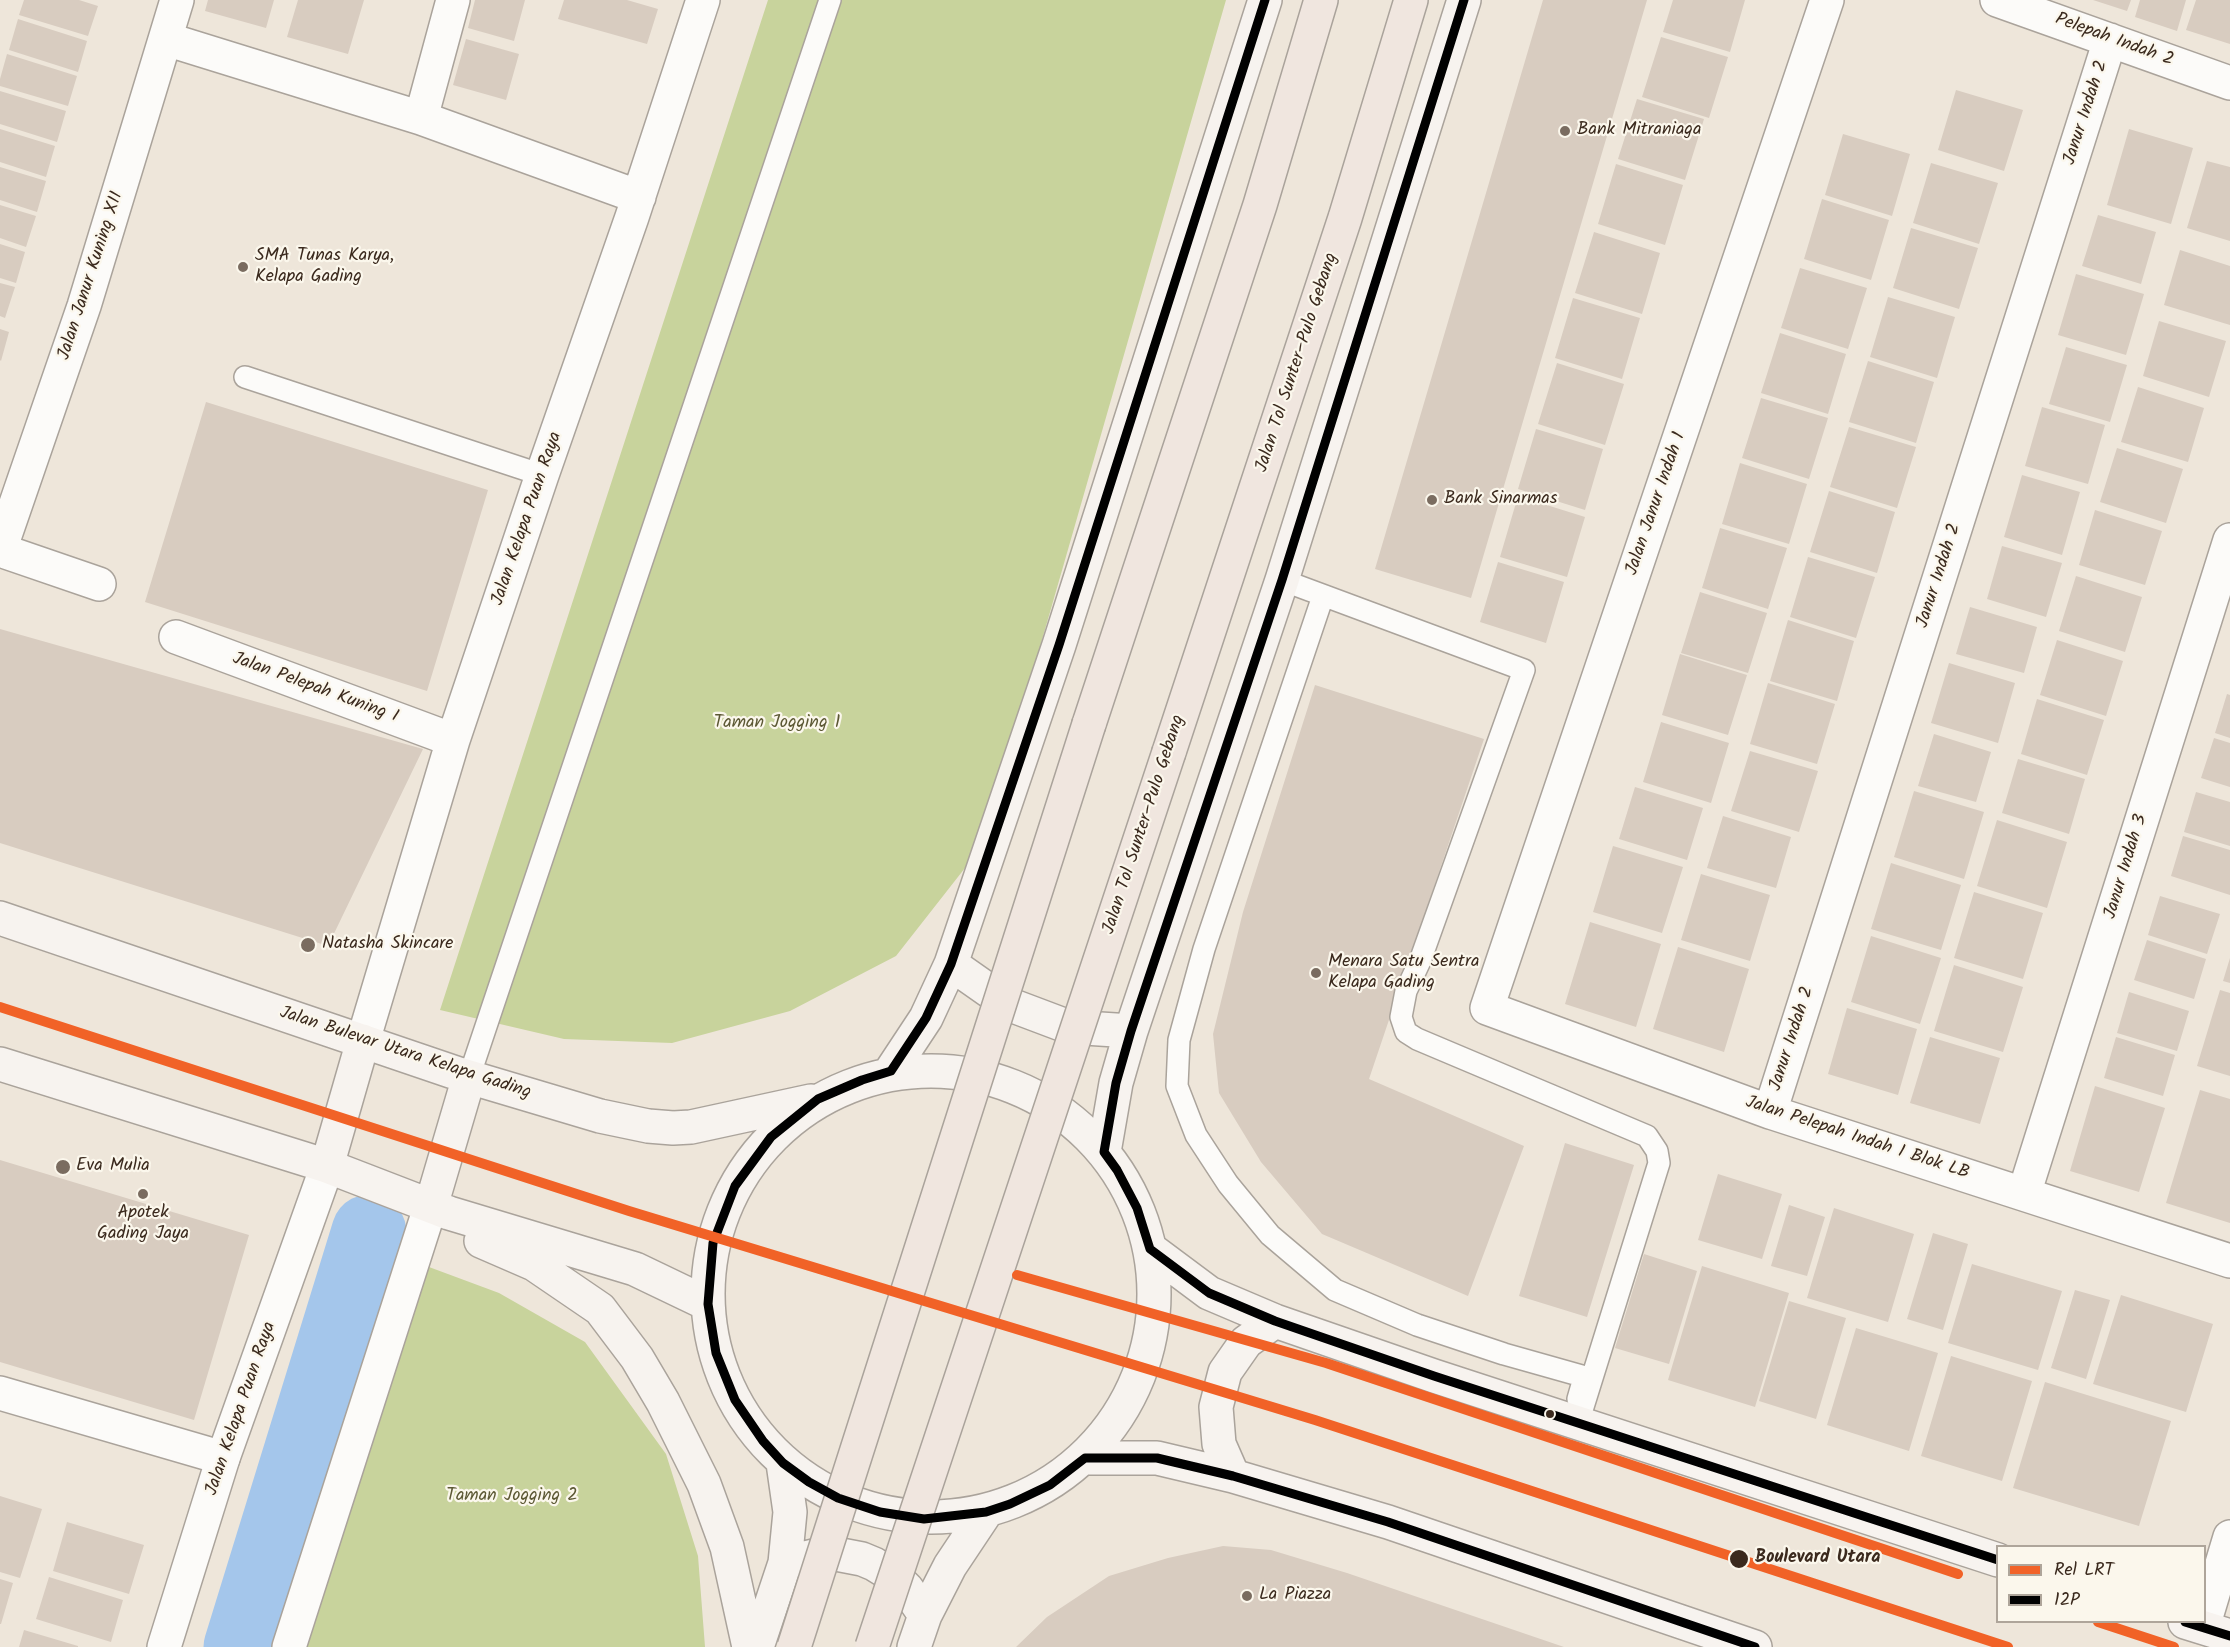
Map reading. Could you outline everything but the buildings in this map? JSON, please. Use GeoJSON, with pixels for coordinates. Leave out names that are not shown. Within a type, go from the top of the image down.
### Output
{"type":"FeatureCollection","features":[{"type":"Feature","properties":{"kind":"highway"},"geometry":{"type":"LineString","coordinates":[[794,1647],[1089,724],[1260,205],[1321,0]]}},
{"type":"Feature","properties":{"kind":"highway","name":"Jalan Tol Sunter–Pulo Gebang"},"geometry":{"type":"LineString","coordinates":[[872,1647],[1345,218],[1412,0]]}},
{"type":"Feature","properties":{"kind":"main road"},"geometry":{"type":"LineString","coordinates":[[891,1071],[926,1018],[951,964],[1059,645],[1265,0]]}},
{"type":"Feature","properties":{"kind":"main road"},"geometry":{"type":"LineString","coordinates":[[1104,1152],[1116,1083],[1131,1030],[1282,580],[1464,0]]}},
{"type":"Feature","properties":{"kind":"main road","name":"Jalan Bulevar Utara Kelapa Gading"},"geometry":{"type":"LineString","coordinates":[[0,918],[464,1076],[600,1116],[648,1126],[673,1128],[818,1099]]}},
{"type":"Feature","properties":{"kind":"main road"},"geometry":{"type":"LineString","coordinates":[[951,964],[1008,1004],[1069,1027],[1131,1030]]}},
{"type":"Feature","properties":{"kind":"main road"},"geometry":{"type":"LineString","coordinates":[[330,1170],[365,1042]]}},
{"type":"Feature","properties":{"kind":"main road"},"geometry":{"type":"LineString","coordinates":[[0,1064],[280,1152],[425,1207],[635,1269],[708,1304]]}},
{"type":"Feature","properties":{"kind":"main road"},"geometry":{"type":"LineString","coordinates":[[925,1068],[957,1071],[1006,1083],[1051,1105],[1079,1126],[1104,1152],[1117,1170],[1137,1208],[1150,1249],[1154,1295],[1150,1340],[1136,1383],[1114,1423],[1085,1458],[1050,1485],[1010,1504],[986,1512],[924,1519],[880,1512],[838,1498],[809,1482],[783,1463],[763,1441],[735,1400],[716,1353],[708,1304],[713,1243],[735,1186],[771,1137],[818,1099],[862,1080],[891,1071],[925,1068]]}},
{"type":"Feature","properties":{"kind":"main road"},"geometry":{"type":"LineString","coordinates":[[425,1207],[464,1076]]}},
{"type":"Feature","properties":{"kind":"main road"},"geometry":{"type":"LineString","coordinates":[[425,1207],[534,1264],[571,1288],[600,1309],[637,1358],[663,1402],[704,1484],[727,1547],[749,1647]]}},
{"type":"Feature","properties":{"kind":"main road"},"geometry":{"type":"LineString","coordinates":[[1150,1249],[1209,1293],[1275,1321],[1996,1559]]}},
{"type":"Feature","properties":{"kind":"main road"},"geometry":{"type":"LineString","coordinates":[[1233,1476],[1219,1444],[1216,1407],[1225,1372],[1245,1342],[1275,1321]]}},
{"type":"Feature","properties":{"kind":"main road"},"geometry":{"type":"LineString","coordinates":[[1085,1458],[1157,1458],[1233,1476],[1388,1522],[1755,1647]]}},
{"type":"Feature","properties":{"kind":"main road"},"geometry":{"type":"LineString","coordinates":[[757,1647],[785,1563],[790,1512],[783,1463]]}},
{"type":"Feature","properties":{"kind":"main road"},"geometry":{"type":"LineString","coordinates":[[914,1647],[925,1615],[950,1566],[986,1512]]}},
{"type":"Feature","properties":{"kind":"main road"},"geometry":{"type":"LineString","coordinates":[[785,1563],[822,1554],[862,1559],[895,1577],[907,1589],[925,1615]]}},
{"type":"Feature","properties":{"kind":"street","name":"Jalan Janur Kuning XII"},"geometry":{"type":"LineString","coordinates":[[0,550],[84,306],[177,0]]}},
{"type":"Feature","properties":{"kind":"street"},"geometry":{"type":"LineString","coordinates":[[421,118],[453,0]]}},
{"type":"Feature","properties":{"kind":"street","name":"Jalan Kelapa Puan Raya"},"geometry":{"type":"LineString","coordinates":[[365,1042],[453,740],[639,197],[703,0]]}},
{"type":"Feature","properties":{"kind":"street","name":"Jalan Janur Indah 1"},"geometry":{"type":"LineString","coordinates":[[1487,1008],[1827,0]]}},
{"type":"Feature","properties":{"kind":"street","name":"Pelepah Indah 2"},"geometry":{"type":"LineString","coordinates":[[1997,0],[2230,83]]}},
{"type":"Feature","properties":{"kind":"street"},"geometry":{"type":"LineString","coordinates":[[166,39],[421,118],[639,197]]}},
{"type":"Feature","properties":{"kind":"street","name":"Janur Indah 2"},"geometry":{"type":"LineString","coordinates":[[1770,1112],[2110,40]]}},
{"type":"Feature","properties":{"kind":"street","name":"Janur Indah 3"},"geometry":{"type":"LineString","coordinates":[[2024,1194],[2230,540]]}},
{"type":"Feature","properties":{"kind":"street"},"geometry":{"type":"LineString","coordinates":[[0,550],[99,584]]}},
{"type":"Feature","properties":{"kind":"street","name":"Jalan Pelepah Kuning I"},"geometry":{"type":"LineString","coordinates":[[176,637],[453,740]]}},
{"type":"Feature","properties":{"kind":"street","name":"Jalan Pelepah Indah 1 Blok LB"},"geometry":{"type":"LineString","coordinates":[[1487,1008],[1770,1112],[2230,1261]]}},
{"type":"Feature","properties":{"kind":"street","name":"Jalan Kelapa Puan Raya"},"geometry":{"type":"LineString","coordinates":[[164,1647],[223,1458],[330,1170]]}},
{"type":"Feature","properties":{"kind":"street"},"geometry":{"type":"LineString","coordinates":[[289,1647],[425,1207]]}},
{"type":"Feature","properties":{"kind":"street"},"geometry":{"type":"LineString","coordinates":[[0,1393],[223,1458]]}},
{"type":"Feature","properties":{"kind":"street"},"geometry":{"type":"LineString","coordinates":[[2206,1628],[2230,1538]]}},
{"type":"Feature","properties":{"kind":"lane"},"geometry":{"type":"LineString","coordinates":[[464,1076],[830,0]]}},
{"type":"Feature","properties":{"kind":"lane"},"geometry":{"type":"LineString","coordinates":[[245,377],[542,475]]}},
{"type":"Feature","properties":{"kind":"lane"},"geometry":{"type":"LineString","coordinates":[[1282,580],[1524,670],[1420,961],[1406,991],[1401,1017],[1406,1032],[1647,1136],[1658,1152],[1659,1163],[1575,1422]]}},
{"type":"Feature","properties":{"kind":"lane"},"geometry":{"type":"LineString","coordinates":[[1323,596],[1204,949],[1179,1040],[1177,1086],[1196,1135],[1228,1184],[1270,1235],[1335,1290],[1417,1325],[1504,1354],[1582,1376],[1575,1422]]}},
{"type":"Feature","properties":{"kind":"green space","name":"Taman Jogging 1"},"geometry":{"type":"Polygon","coordinates":[[[768,0],[1226,0],[983,845],[896,956],[790,1011],[672,1043],[564,1039],[440,1010],[768,0]]]}},
{"type":"Feature","properties":{"kind":"green space","name":"Taman Jogging 2"},"geometry":{"type":"Polygon","coordinates":[[[429,1267],[499,1293],[585,1342],[666,1454],[698,1556],[705,1647],[305,1647],[429,1267]]]}},
{"type":"Feature","properties":{"kind":"waterway"},"geometry":{"type":"LineString","coordinates":[[241,1647],[369,1232]]}},
{"type":"Feature","properties":{"kind":"rail line","name":"LRT"},"geometry":{"type":"LineString","coordinates":[[0,1007],[629,1211],[1315,1420],[2008,1647]]}},
{"type":"Feature","properties":{"kind":"rail line","name":"LRT"},"geometry":{"type":"LineString","coordinates":[[1017,1275],[1326,1363],[1958,1574]]}},
{"type":"Feature","properties":{"kind":"rail line","name":"LRT"},"geometry":{"type":"LineString","coordinates":[[2101,1623],[2174,1647]]}},
{"type":"Feature","properties":{"kind":"transit line","name":"12P"},"geometry":{"type":"LineString","coordinates":[[1265,0],[1059,645],[951,964],[926,1018],[891,1071],[862,1080],[818,1099],[771,1137],[735,1186],[713,1243],[708,1304],[716,1353],[735,1400],[763,1441],[783,1463],[809,1482],[838,1498],[880,1512],[924,1519],[986,1512],[1010,1504],[1050,1485],[1085,1458],[1157,1458],[1233,1476],[1388,1522],[1755,1647]]}},
{"type":"Feature","properties":{"kind":"transit line","name":"12P"},"geometry":{"type":"LineString","coordinates":[[1464,0],[1282,580],[1131,1031],[1116,1083],[1104,1152],[1117,1170],[1137,1208],[1150,1249],[1209,1293],[1275,1321],[1434,1376],[1996,1559]]}},
{"type":"Feature","properties":{"kind":"transit line","name":"12P"},"geometry":{"type":"LineString","coordinates":[[2188,1623],[2230,1636]]}},
{"type":"Feature","properties":{"kind":"place","name":"Bank Mitraniaga"},"geometry":{"type":"Point","coordinates":[1565,131]}},
{"type":"Feature","properties":{"kind":"place","name":"SMA Tunas Karya, Kelapa Gading"},"geometry":{"type":"Point","coordinates":[243,267]}},
{"type":"Feature","properties":{"kind":"place","name":"Bank Sinarmas"},"geometry":{"type":"Point","coordinates":[1432,500]}},
{"type":"Feature","properties":{"kind":"place","name":"Natasha Skincare"},"geometry":{"type":"Point","coordinates":[308,945]}},
{"type":"Feature","properties":{"kind":"place","name":"Menara Satu Sentra Kelapa Gading"},"geometry":{"type":"Point","coordinates":[1316,973]}},
{"type":"Feature","properties":{"kind":"place","name":"Eva Mulia"},"geometry":{"type":"Point","coordinates":[63,1167]}},
{"type":"Feature","properties":{"kind":"place","name":"Apotek Gading Jaya"},"geometry":{"type":"Point","coordinates":[143,1194]}},
{"type":"Feature","properties":{"kind":"place","name":"Boulevard Utara"},"geometry":{"type":"Point","coordinates":[1739,1559]}},
{"type":"Feature","properties":{"kind":"place","name":"La Piazza"},"geometry":{"type":"Point","coordinates":[1247,1596]}}]}
